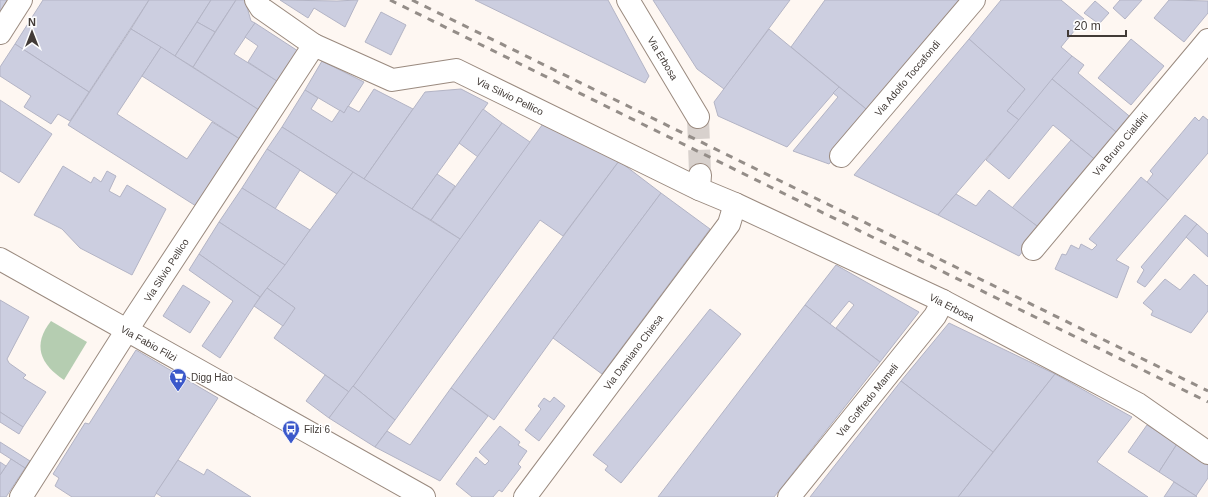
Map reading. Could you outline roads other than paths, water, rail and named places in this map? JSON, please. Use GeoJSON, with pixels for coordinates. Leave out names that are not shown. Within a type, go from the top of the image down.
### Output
{"type":"FeatureCollection","features":[{"type":"Feature","properties":{"kind":"street"},"geometry":{"type":"LineString","coordinates":[[0,33],[21,0]]}},
{"type":"Feature","properties":{"kind":"street","name":"Via Silvio Pellico"},"geometry":{"type":"LineString","coordinates":[[256,0],[261,8],[314,45],[392,80],[456,70],[699,181]]}},
{"type":"Feature","properties":{"kind":"street","name":"Via Erbosa"},"geometry":{"type":"LineString","coordinates":[[628,0],[698,117]]}},
{"type":"Feature","properties":{"kind":"street","name":"Via Adolfo Toccafondi"},"geometry":{"type":"LineString","coordinates":[[841,156],[974,0]]}},
{"type":"Feature","properties":{"kind":"street","name":"Via Bruno Cialdini"},"geometry":{"type":"LineString","coordinates":[[1032,249],[1208,40]]}},
{"type":"Feature","properties":{"kind":"street","name":"Via Silvio Pellico"},"geometry":{"type":"LineString","coordinates":[[21,497],[127,331],[314,45]]}},
{"type":"Feature","properties":{"kind":"street","name":"Via Erbosa"},"geometry":{"type":"LineString","coordinates":[[699,181],[735,204],[944,301],[1138,404],[1208,453]]}},
{"type":"Feature","properties":{"kind":"street","name":"Via Damiano Chiesa"},"geometry":{"type":"LineString","coordinates":[[525,497],[729,224],[735,204]]}},
{"type":"Feature","properties":{"kind":"street","name":"Via Fabio Filzi"},"geometry":{"type":"LineString","coordinates":[[0,259],[424,497]]}},
{"type":"Feature","properties":{"kind":"street","name":"Via Goffredo Mameli"},"geometry":{"type":"LineString","coordinates":[[790,497],[935,316],[944,301]]}},
{"type":"Feature","properties":{"kind":"tunnel"},"geometry":{"type":"LineString","coordinates":[[698,117],[700,173]]}},
{"type":"Feature","properties":{"kind":"railway"},"geometry":{"type":"LineString","coordinates":[[390,0],[1208,402]]}},
{"type":"Feature","properties":{"kind":"railway"},"geometry":{"type":"LineString","coordinates":[[412,0],[1208,391]]}},
{"type":"Feature","properties":{"kind":"place","name":"Digg Hao"},"geometry":{"type":"Point","coordinates":[178,392]}},
{"type":"Feature","properties":{"kind":"place","name":"Filzi 6"},"geometry":{"type":"Point","coordinates":[291,444]}}]}
